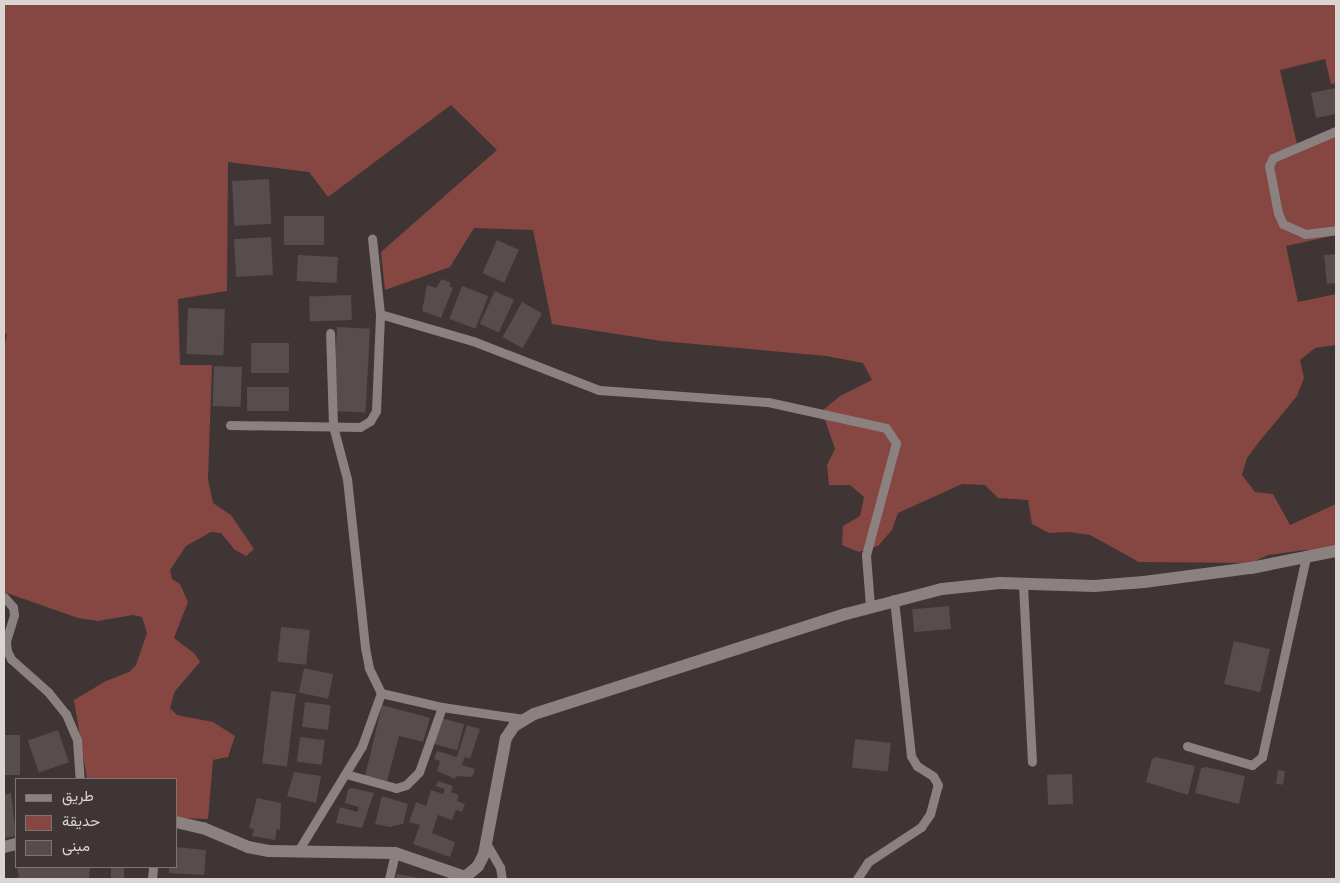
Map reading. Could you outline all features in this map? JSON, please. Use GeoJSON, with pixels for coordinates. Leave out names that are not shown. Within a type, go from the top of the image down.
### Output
{"type":"FeatureCollection","features":[{"type":"Feature","properties":{"kind":"street"},"geometry":{"type":"LineString","coordinates":[[1336,131],[1273,158],[1269,166],[1278,213],[1284,224],[1305,234],[1336,230]]}},
{"type":"Feature","properties":{"kind":"street"},"geometry":{"type":"LineString","coordinates":[[230,425],[360,427],[376,411],[380,314],[372,238]]}},
{"type":"Feature","properties":{"kind":"street"},"geometry":{"type":"LineString","coordinates":[[380,314],[473,342],[599,390],[768,402],[886,428],[896,442],[866,555],[870,606]]}},
{"type":"Feature","properties":{"kind":"street"},"geometry":{"type":"LineString","coordinates":[[298,851],[362,746],[381,693],[368,668],[347,479],[333,426],[330,333]]}},
{"type":"Feature","properties":{"kind":"street"},"geometry":{"type":"LineString","coordinates":[[381,693],[442,707],[523,719],[894,599],[978,584],[1094,586],[1168,580],[1336,551]]}},
{"type":"Feature","properties":{"kind":"street"},"geometry":{"type":"LineString","coordinates":[[1187,746],[1252,765],[1262,757],[1306,557]]}},
{"type":"Feature","properties":{"kind":"street"},"geometry":{"type":"LineString","coordinates":[[1023,585],[1032,762]]}},
{"type":"Feature","properties":{"kind":"street"},"geometry":{"type":"LineString","coordinates":[[4,597],[13,607],[14,615],[6,642],[7,651],[11,659],[48,692],[66,714],[77,740],[80,778]]}},
{"type":"Feature","properties":{"kind":"street"},"geometry":{"type":"LineString","coordinates":[[857,879],[868,862],[921,827],[930,814],[938,785],[933,776],[916,766],[910,756],[894,599]]}},
{"type":"Feature","properties":{"kind":"street"},"geometry":{"type":"LineString","coordinates":[[346,774],[396,788],[406,785],[419,772],[442,707]]}},
{"type":"Feature","properties":{"kind":"street"},"geometry":{"type":"LineString","coordinates":[[178,822],[203,828],[262,850],[395,853],[467,878],[478,866],[486,843],[501,752],[506,738],[523,719]]}},
{"type":"Feature","properties":{"kind":"street"},"geometry":{"type":"LineString","coordinates":[[486,843],[500,867],[502,879]]}},
{"type":"Feature","properties":{"kind":"street"},"geometry":{"type":"LineString","coordinates":[[389,879],[395,853]]}},
{"type":"Feature","properties":{"kind":"green space"},"geometry":{"type":"Polygon","coordinates":[[[4,4],[1336,4],[1336,83],[1331,84],[1325,59],[1280,70],[1297,144],[1336,135],[1336,235],[1286,246],[1298,302],[1336,294],[1336,345],[1315,348],[1300,360],[1304,378],[1297,396],[1247,458],[1242,475],[1255,492],[1273,494],[1290,525],[1336,504],[1336,553],[1305,550],[1268,555],[1251,563],[1139,562],[1090,535],[1069,532],[1049,533],[1032,524],[1028,500],[998,498],[985,485],[962,484],[898,513],[892,530],[878,546],[859,552],[842,545],[843,526],[860,516],[864,497],[850,485],[829,485],[827,465],[835,449],[822,411],[840,396],[872,380],[863,363],[826,356],[661,341],[552,324],[533,230],[474,228],[450,267],[385,290],[381,252],[497,150],[451,105],[328,197],[309,172],[228,162],[227,291],[178,299],[180,365],[212,365],[208,479],[213,503],[231,515],[254,549],[246,556],[235,550],[221,533],[211,532],[186,546],[170,570],[172,579],[180,584],[188,602],[174,638],[195,654],[200,662],[175,691],[170,708],[177,715],[213,722],[235,736],[228,757],[213,760],[208,819],[178,818],[178,778],[87,778],[74,700],[106,681],[129,672],[136,665],[147,633],[142,617],[133,615],[98,621],[78,618],[4,592],[4,348],[7,335],[4,332],[4,4]]]}},
{"type":"Feature","properties":{"kind":"building"},"geometry":{"type":"Polygon","coordinates":[[[1336,88],[1336,114],[1316,118],[1311,93],[1336,88]]]}},
{"type":"Feature","properties":{"kind":"building"},"geometry":{"type":"Polygon","coordinates":[[[269,179],[271,224],[234,226],[232,181],[269,179]]]}},
{"type":"Feature","properties":{"kind":"building"},"geometry":{"type":"Polygon","coordinates":[[[284,216],[324,216],[324,245],[284,245],[284,216]]]}},
{"type":"Feature","properties":{"kind":"building"},"geometry":{"type":"Polygon","coordinates":[[[271,237],[273,275],[236,277],[234,239],[271,237]]]}},
{"type":"Feature","properties":{"kind":"building"},"geometry":{"type":"Polygon","coordinates":[[[497,240],[519,250],[504,283],[482,273],[497,240]]]}},
{"type":"Feature","properties":{"kind":"building"},"geometry":{"type":"Polygon","coordinates":[[[1336,254],[1336,283],[1327,284],[1324,255],[1336,254]]]}},
{"type":"Feature","properties":{"kind":"building"},"geometry":{"type":"Polygon","coordinates":[[[298,255],[338,257],[337,283],[297,281],[298,255]]]}},
{"type":"Feature","properties":{"kind":"building"},"geometry":{"type":"Polygon","coordinates":[[[442,279],[451,283],[449,286],[453,288],[441,318],[422,311],[427,285],[436,288],[442,279]]]}},
{"type":"Feature","properties":{"kind":"building"},"geometry":{"type":"Polygon","coordinates":[[[462,286],[488,296],[476,329],[449,319],[462,286]]]}},
{"type":"Feature","properties":{"kind":"building"},"geometry":{"type":"Polygon","coordinates":[[[495,291],[514,300],[499,333],[480,324],[495,291]]]}},
{"type":"Feature","properties":{"kind":"building"},"geometry":{"type":"Polygon","coordinates":[[[351,295],[352,320],[310,321],[309,296],[351,295]]]}},
{"type":"Feature","properties":{"kind":"building"},"geometry":{"type":"Polygon","coordinates":[[[522,302],[542,313],[523,348],[503,337],[522,302]]]}},
{"type":"Feature","properties":{"kind":"building"},"geometry":{"type":"Polygon","coordinates":[[[188,308],[225,309],[223,355],[186,354],[188,308]]]}},
{"type":"Feature","properties":{"kind":"building"},"geometry":{"type":"Polygon","coordinates":[[[337,327],[370,329],[366,413],[333,411],[337,327]]]}},
{"type":"Feature","properties":{"kind":"building"},"geometry":{"type":"Polygon","coordinates":[[[251,343],[289,343],[289,373],[251,373],[251,343]]]}},
{"type":"Feature","properties":{"kind":"building"},"geometry":{"type":"Polygon","coordinates":[[[214,366],[242,367],[241,407],[213,406],[214,366]]]}},
{"type":"Feature","properties":{"kind":"building"},"geometry":{"type":"Polygon","coordinates":[[[247,387],[289,387],[289,411],[247,411],[247,387]]]}},
{"type":"Feature","properties":{"kind":"building"},"geometry":{"type":"Polygon","coordinates":[[[949,606],[951,629],[914,632],[912,609],[949,606]]]}},
{"type":"Feature","properties":{"kind":"building"},"geometry":{"type":"Polygon","coordinates":[[[281,627],[310,630],[306,665],[277,662],[281,627]]]}},
{"type":"Feature","properties":{"kind":"building"},"geometry":{"type":"Polygon","coordinates":[[[1234,641],[1270,649],[1260,692],[1224,684],[1234,641]]]}},
{"type":"Feature","properties":{"kind":"building"},"geometry":{"type":"Polygon","coordinates":[[[304,668],[333,674],[328,699],[299,692],[304,668]]]}},
{"type":"Feature","properties":{"kind":"building"},"geometry":{"type":"Polygon","coordinates":[[[271,691],[296,694],[287,767],[262,763],[271,691]]]}},
{"type":"Feature","properties":{"kind":"building"},"geometry":{"type":"Polygon","coordinates":[[[305,702],[331,705],[328,730],[302,727],[305,702]]]}},
{"type":"Feature","properties":{"kind":"building"},"geometry":{"type":"Polygon","coordinates":[[[382,705],[430,718],[423,742],[399,736],[387,781],[365,776],[382,705]]]}},
{"type":"Feature","properties":{"kind":"building"},"geometry":{"type":"Polygon","coordinates":[[[441,718],[464,724],[457,750],[434,744],[441,718]]]}},
{"type":"Feature","properties":{"kind":"building"},"geometry":{"type":"Polygon","coordinates":[[[467,725],[480,729],[470,759],[465,757],[462,765],[475,769],[472,777],[456,776],[455,779],[437,771],[440,761],[434,759],[437,751],[457,757],[467,725]]]}},
{"type":"Feature","properties":{"kind":"building"},"geometry":{"type":"Polygon","coordinates":[[[58,730],[69,762],[39,773],[28,740],[58,730]]]}},
{"type":"Feature","properties":{"kind":"building"},"geometry":{"type":"Polygon","coordinates":[[[4,735],[20,735],[20,775],[4,775],[4,735]]]}},
{"type":"Feature","properties":{"kind":"building"},"geometry":{"type":"Polygon","coordinates":[[[300,737],[325,740],[322,765],[297,762],[300,737]]]}},
{"type":"Feature","properties":{"kind":"building"},"geometry":{"type":"Polygon","coordinates":[[[855,739],[891,743],[888,772],[852,768],[855,739]]]}},
{"type":"Feature","properties":{"kind":"building"},"geometry":{"type":"Polygon","coordinates":[[[1156,757],[1195,766],[1188,795],[1146,782],[1152,759],[1156,757]]]}},
{"type":"Feature","properties":{"kind":"building"},"geometry":{"type":"Polygon","coordinates":[[[1206,767],[1245,776],[1239,804],[1195,793],[1201,768],[1206,767]]]}},
{"type":"Feature","properties":{"kind":"building"},"geometry":{"type":"Polygon","coordinates":[[[1278,770],[1285,771],[1283,785],[1276,784],[1278,770]]]}},
{"type":"Feature","properties":{"kind":"building"},"geometry":{"type":"Polygon","coordinates":[[[294,772],[321,776],[316,803],[287,796],[294,772]]]}},
{"type":"Feature","properties":{"kind":"building"},"geometry":{"type":"Polygon","coordinates":[[[1072,774],[1073,804],[1048,805],[1047,775],[1072,774]]]}},
{"type":"Feature","properties":{"kind":"building"},"geometry":{"type":"Polygon","coordinates":[[[438,781],[453,786],[451,792],[459,795],[457,801],[465,804],[462,812],[456,810],[452,820],[438,815],[432,833],[455,842],[450,857],[413,844],[420,825],[409,822],[416,802],[426,806],[431,790],[443,794],[445,789],[436,786],[438,781]]]}},
{"type":"Feature","properties":{"kind":"building"},"geometry":{"type":"Polygon","coordinates":[[[352,788],[374,793],[362,828],[336,823],[340,807],[357,812],[359,807],[345,803],[348,789],[352,788]]]}},
{"type":"Feature","properties":{"kind":"building"},"geometry":{"type":"Polygon","coordinates":[[[11,793],[15,836],[4,838],[4,795],[11,793]]]}},
{"type":"Feature","properties":{"kind":"building"},"geometry":{"type":"Polygon","coordinates":[[[382,796],[408,804],[403,824],[390,827],[375,824],[382,796]]]}},
{"type":"Feature","properties":{"kind":"building"},"geometry":{"type":"Polygon","coordinates":[[[257,798],[281,803],[280,830],[277,829],[275,840],[252,836],[254,829],[249,828],[257,798]]]}},
{"type":"Feature","properties":{"kind":"building"},"geometry":{"type":"Polygon","coordinates":[[[178,847],[206,850],[204,875],[169,873],[169,868],[178,868],[178,847]]]}},
{"type":"Feature","properties":{"kind":"building"},"geometry":{"type":"Polygon","coordinates":[[[17,868],[90,868],[89,879],[14,879],[19,877],[17,868]]]}},
{"type":"Feature","properties":{"kind":"building"},"geometry":{"type":"Polygon","coordinates":[[[111,868],[124,868],[124,879],[111,879],[111,868]]]}},
{"type":"Feature","properties":{"kind":"building"},"geometry":{"type":"Polygon","coordinates":[[[397,874],[419,878],[419,879],[396,879],[397,874]]]}}]}
